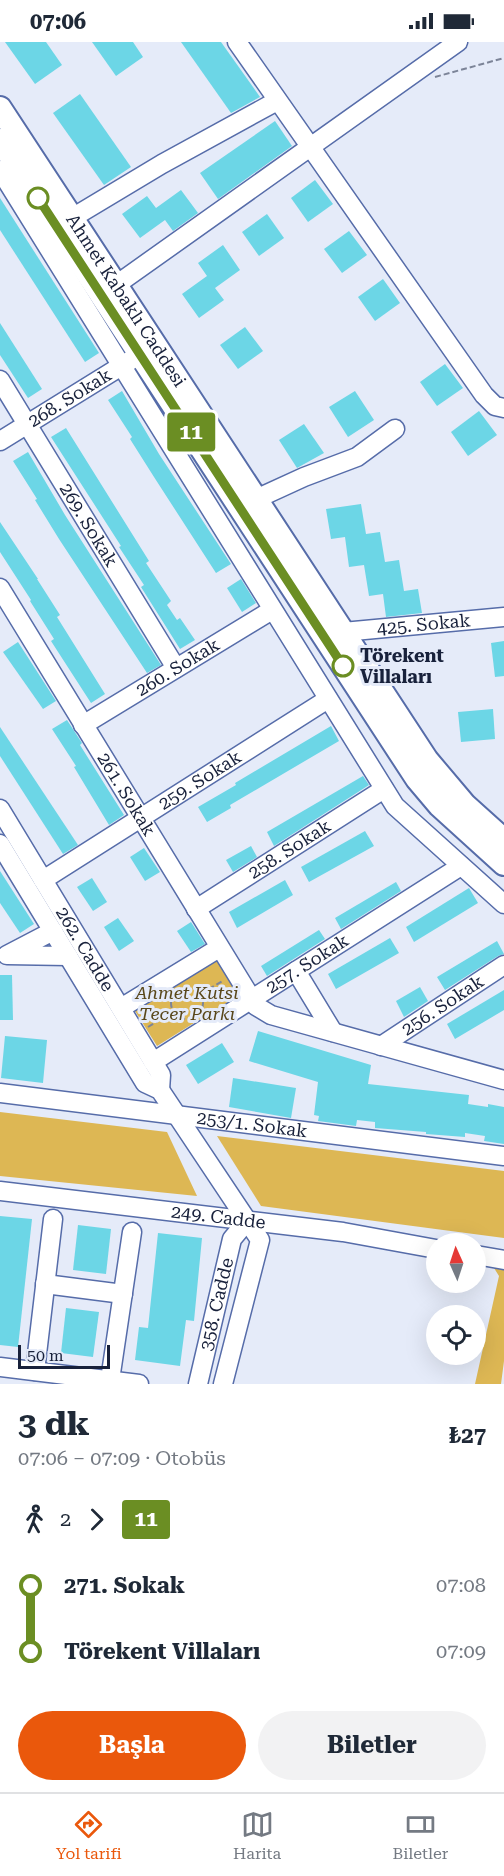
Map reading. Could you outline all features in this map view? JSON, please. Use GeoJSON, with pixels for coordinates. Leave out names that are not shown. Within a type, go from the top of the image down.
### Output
{"type":"FeatureCollection","features":[{"type":"Feature","properties":{"kind":"main road","name":"Ahmet Kabaklı Caddesi"},"geometry":{"type":"LineString","coordinates":[[0,108],[434,770],[465,806],[504,840]]}},
{"type":"Feature","properties":{"kind":"main road","name":"Ahmet Kabaklı Caddesi"},"geometry":{"type":"LineString","coordinates":[[0,140],[131,360],[417,779],[439,805],[504,864]]}},
{"type":"Feature","properties":{"kind":"street"},"geometry":{"type":"LineString","coordinates":[[237,42],[483,395],[495,406],[504,408]]}},
{"type":"Feature","properties":{"kind":"street"},"geometry":{"type":"LineString","coordinates":[[116,285],[458,42]]}},
{"type":"Feature","properties":{"kind":"street"},"geometry":{"type":"LineString","coordinates":[[72,218],[162,164],[277,101]]}},
{"type":"Feature","properties":{"kind":"street"},"geometry":{"type":"LineString","coordinates":[[0,170],[131,360],[272,610],[384,789],[400,812],[504,904]]}},
{"type":"Feature","properties":{"kind":"street","name":"268. Sokak"},"geometry":{"type":"LineString","coordinates":[[0,441],[131,360]]}},
{"type":"Feature","properties":{"kind":"street","name":"269. Sokak"},"geometry":{"type":"LineString","coordinates":[[0,380],[176,668]]}},
{"type":"Feature","properties":{"kind":"street"},"geometry":{"type":"LineString","coordinates":[[256,499],[304,477],[357,457],[395,429]]}},
{"type":"Feature","properties":{"kind":"street","name":"261. Sokak"},"geometry":{"type":"LineString","coordinates":[[0,588],[251,1000]]}},
{"type":"Feature","properties":{"kind":"street","name":"260. Sokak"},"geometry":{"type":"LineString","coordinates":[[83,725],[272,610]]}},
{"type":"Feature","properties":{"kind":"street","name":"425. Sokak"},"geometry":{"type":"LineString","coordinates":[[343,632],[504,617]]}},
{"type":"Feature","properties":{"kind":"street","name":"259. Sokak"},"geometry":{"type":"LineString","coordinates":[[43,880],[328,699]]}},
{"type":"Feature","properties":{"kind":"street","name":"258. Sokak"},"geometry":{"type":"LineString","coordinates":[[196,909],[384,789]]}},
{"type":"Feature","properties":{"kind":"street","name":"262. Cadde"},"geometry":{"type":"LineString","coordinates":[[0,809],[161,1075],[160,1090]]}},
{"type":"Feature","properties":{"kind":"street","name":"262. Cadde"},"geometry":{"type":"LineString","coordinates":[[0,844],[146,1083],[160,1090],[247,1221]]}},
{"type":"Feature","properties":{"kind":"street","name":"257. Sokak"},"geometry":{"type":"LineString","coordinates":[[153,1062],[461,866]]}},
{"type":"Feature","properties":{"kind":"street"},"geometry":{"type":"LineString","coordinates":[[4,955],[53,931]]}},
{"type":"Feature","properties":{"kind":"street"},"geometry":{"type":"LineString","coordinates":[[121,1008],[219,948]]}},
{"type":"Feature","properties":{"kind":"street"},"geometry":{"type":"LineString","coordinates":[[4,955],[68,956]]}},
{"type":"Feature","properties":{"kind":"street","name":"256. Sokak"},"geometry":{"type":"LineString","coordinates":[[381,1046],[504,965]]}},
{"type":"Feature","properties":{"kind":"street"},"geometry":{"type":"LineString","coordinates":[[296,971],[333,1032]]}},
{"type":"Feature","properties":{"kind":"street"},"geometry":{"type":"LineString","coordinates":[[251,1000],[271,1015],[504,1080]]}},
{"type":"Feature","properties":{"kind":"street","name":"253/1. Sokak"},"geometry":{"type":"LineString","coordinates":[[0,1093],[504,1156]]}},
{"type":"Feature","properties":{"kind":"street","name":"249. Cadde"},"geometry":{"type":"LineString","coordinates":[[0,1191],[343,1232],[426,1247]]}},
{"type":"Feature","properties":{"kind":"street"},"geometry":{"type":"LineString","coordinates":[[35,1371],[53,1219]]}},
{"type":"Feature","properties":{"kind":"street","name":"358. Cadde"},"geometry":{"type":"LineString","coordinates":[[198,1384],[232,1239],[247,1221],[260,1240],[223,1384]]}},
{"type":"Feature","properties":{"kind":"street"},"geometry":{"type":"LineString","coordinates":[[110,1380],[132,1232]]}},
{"type":"Feature","properties":{"kind":"street"},"geometry":{"type":"LineString","coordinates":[[486,1257],[504,1260]]}},
{"type":"Feature","properties":{"kind":"street"},"geometry":{"type":"LineString","coordinates":[[45,1284],[123,1294]]}},
{"type":"Feature","properties":{"kind":"street"},"geometry":{"type":"LineString","coordinates":[[0,1367],[139,1384]]}},
{"type":"Feature","properties":{"kind":"path"},"geometry":{"type":"LineString","coordinates":[[426,80],[504,58]]}},
{"type":"Feature","properties":{"kind":"path"},"geometry":{"type":"LineString","coordinates":[[201,994],[235,973]]}},
{"type":"Feature","properties":{"kind":"path"},"geometry":{"type":"LineString","coordinates":[[189,987],[201,994],[202,1011],[194,1018],[184,1019],[174,1011],[172,998],[179,990],[189,987]]}},
{"type":"Feature","properties":{"kind":"path"},"geometry":{"type":"LineString","coordinates":[[136,1034],[174,1011]]}},
{"type":"Feature","properties":{"kind":"green space","name":"Ahmet Kutsi Tecer Parkı"},"geometry":{"type":"Polygon","coordinates":[[[216,960],[239,995],[157,1046],[135,1011],[216,960]]]}},
{"type":"Feature","properties":{"kind":"green space"},"geometry":{"type":"Polygon","coordinates":[[[0,1112],[167,1132],[197,1196],[0,1176],[0,1112]]]}},
{"type":"Feature","properties":{"kind":"green space"},"geometry":{"type":"Polygon","coordinates":[[[217,1136],[504,1171],[504,1238],[486,1236],[486,1233],[466,1233],[261,1206],[217,1136]]]}},
{"type":"Feature","properties":{"kind":"green space"},"geometry":{"type":"Polygon","coordinates":[[[494,1268],[504,1270],[504,1361],[501,1384],[475,1384],[479,1365],[486,1365],[486,1334],[499,1276],[494,1268]]]}},
{"type":"Feature","properties":{"kind":"building"},"geometry":{"type":"Polygon","coordinates":[[[5,42],[46,42],[62,65],[35,84],[5,42]]]}},
{"type":"Feature","properties":{"kind":"building"},"geometry":{"type":"Polygon","coordinates":[[[92,42],[133,42],[143,57],[116,76],[92,42]]]}},
{"type":"Feature","properties":{"kind":"building"},"geometry":{"type":"Polygon","coordinates":[[[181,42],[221,42],[260,97],[231,113],[181,42]]]}},
{"type":"Feature","properties":{"kind":"building"},"geometry":{"type":"Polygon","coordinates":[[[80,94],[131,167],[104,185],[53,113],[80,94]]]}},
{"type":"Feature","properties":{"kind":"building"},"geometry":{"type":"Polygon","coordinates":[[[275,121],[292,146],[218,199],[200,173],[275,121]]]}},
{"type":"Feature","properties":{"kind":"building"},"geometry":{"type":"Polygon","coordinates":[[[315,180],[333,204],[308,222],[291,198],[315,180]]]}},
{"type":"Feature","properties":{"kind":"building"},"geometry":{"type":"Polygon","coordinates":[[[181,190],[198,213],[173,231],[165,220],[140,238],[122,214],[147,196],[156,208],[181,190]]]}},
{"type":"Feature","properties":{"kind":"building"},"geometry":{"type":"Polygon","coordinates":[[[0,198],[99,353],[85,362],[0,230],[0,198]]]}},
{"type":"Feature","properties":{"kind":"building"},"geometry":{"type":"Polygon","coordinates":[[[267,214],[284,238],[259,256],[242,232],[267,214]]]}},
{"type":"Feature","properties":{"kind":"building"},"geometry":{"type":"Polygon","coordinates":[[[349,231],[367,255],[342,273],[324,249],[349,231]]]}},
{"type":"Feature","properties":{"kind":"building"},"geometry":{"type":"Polygon","coordinates":[[[223,245],[240,270],[215,288],[224,300],[199,318],[182,294],[207,276],[198,263],[223,245]]]}},
{"type":"Feature","properties":{"kind":"building"},"geometry":{"type":"Polygon","coordinates":[[[383,279],[400,303],[375,321],[358,297],[383,279]]]}},
{"type":"Feature","properties":{"kind":"building"},"geometry":{"type":"Polygon","coordinates":[[[0,323],[42,389],[28,398],[0,355],[0,323]]]}},
{"type":"Feature","properties":{"kind":"building"},"geometry":{"type":"Polygon","coordinates":[[[245,327],[263,351],[238,369],[220,345],[245,327]]]}},
{"type":"Feature","properties":{"kind":"building"},"geometry":{"type":"Polygon","coordinates":[[[445,364],[463,388],[437,406],[420,382],[445,364]]]}},
{"type":"Feature","properties":{"kind":"building"},"geometry":{"type":"Polygon","coordinates":[[[122,391],[159,454],[231,564],[216,573],[130,439],[132,437],[108,400],[122,391]]]}},
{"type":"Feature","properties":{"kind":"building"},"geometry":{"type":"Polygon","coordinates":[[[355,391],[374,420],[348,437],[329,407],[355,391]]]}},
{"type":"Feature","properties":{"kind":"building"},"geometry":{"type":"Polygon","coordinates":[[[479,411],[497,435],[468,456],[451,432],[479,411]]]}},
{"type":"Feature","properties":{"kind":"building"},"geometry":{"type":"Polygon","coordinates":[[[304,424],[324,453],[297,468],[279,440],[304,424]]]}},
{"type":"Feature","properties":{"kind":"building"},"geometry":{"type":"Polygon","coordinates":[[[66,428],[149,561],[146,563],[171,601],[167,605],[177,620],[180,618],[195,640],[180,649],[141,587],[144,585],[119,547],[121,546],[51,437],[66,428]]]}},
{"type":"Feature","properties":{"kind":"building"},"geometry":{"type":"Polygon","coordinates":[[[28,452],[65,515],[161,665],[147,673],[59,539],[13,461],[28,452]]]}},
{"type":"Feature","properties":{"kind":"building"},"geometry":{"type":"Polygon","coordinates":[[[361,504],[366,534],[380,532],[385,562],[399,560],[404,591],[418,589],[422,613],[386,617],[383,594],[369,596],[364,565],[349,567],[345,537],[331,539],[326,509],[361,504]]]}},
{"type":"Feature","properties":{"kind":"building"},"geometry":{"type":"Polygon","coordinates":[[[0,522],[60,615],[57,617],[105,694],[91,703],[51,641],[54,639],[0,552],[0,522]]]}},
{"type":"Feature","properties":{"kind":"building"},"geometry":{"type":"Polygon","coordinates":[[[241,579],[256,603],[242,612],[227,588],[241,579]]]}},
{"type":"Feature","properties":{"kind":"building"},"geometry":{"type":"Polygon","coordinates":[[[504,641],[504,676],[495,677],[491,643],[504,641]]]}},
{"type":"Feature","properties":{"kind":"building"},"geometry":{"type":"Polygon","coordinates":[[[18,642],[56,701],[43,709],[3,652],[18,642]]]}},
{"type":"Feature","properties":{"kind":"building"},"geometry":{"type":"Polygon","coordinates":[[[493,709],[495,739],[461,742],[458,712],[493,709]]]}},
{"type":"Feature","properties":{"kind":"building"},"geometry":{"type":"Polygon","coordinates":[[[67,720],[124,815],[109,825],[52,729],[67,720]]]}},
{"type":"Feature","properties":{"kind":"building"},"geometry":{"type":"Polygon","coordinates":[[[331,726],[339,741],[230,805],[231,808],[207,822],[198,807],[331,726]]]}},
{"type":"Feature","properties":{"kind":"building"},"geometry":{"type":"Polygon","coordinates":[[[0,727],[78,845],[63,854],[0,756],[0,727]]]}},
{"type":"Feature","properties":{"kind":"building"},"geometry":{"type":"Polygon","coordinates":[[[363,776],[369,785],[274,846],[267,832],[363,776]]]}},
{"type":"Feature","properties":{"kind":"building"},"geometry":{"type":"Polygon","coordinates":[[[365,831],[374,846],[309,882],[301,867],[365,831]]]}},
{"type":"Feature","properties":{"kind":"building"},"geometry":{"type":"Polygon","coordinates":[[[251,846],[257,857],[233,872],[226,860],[251,846]]]}},
{"type":"Feature","properties":{"kind":"building"},"geometry":{"type":"Polygon","coordinates":[[[144,848],[160,872],[145,881],[130,857],[144,848]]]}},
{"type":"Feature","properties":{"kind":"building"},"geometry":{"type":"Polygon","coordinates":[[[0,871],[34,924],[20,933],[0,903],[0,871]]]}},
{"type":"Feature","properties":{"kind":"building"},"geometry":{"type":"Polygon","coordinates":[[[92,878],[107,902],[93,911],[77,887],[92,878]]]}},
{"type":"Feature","properties":{"kind":"building"},"geometry":{"type":"Polygon","coordinates":[[[285,880],[293,895],[237,928],[229,912],[285,880]]]}},
{"type":"Feature","properties":{"kind":"building"},"geometry":{"type":"Polygon","coordinates":[[[396,882],[401,891],[341,929],[335,918],[396,882]]]}},
{"type":"Feature","properties":{"kind":"building"},"geometry":{"type":"Polygon","coordinates":[[[469,888],[478,903],[414,942],[406,927],[469,888]]]}},
{"type":"Feature","properties":{"kind":"building"},"geometry":{"type":"Polygon","coordinates":[[[118,918],[134,941],[119,951],[104,927],[118,918]]]}},
{"type":"Feature","properties":{"kind":"building"},"geometry":{"type":"Polygon","coordinates":[[[191,922],[205,944],[191,952],[177,931],[191,922]]]}},
{"type":"Feature","properties":{"kind":"building"},"geometry":{"type":"Polygon","coordinates":[[[319,930],[325,939],[267,976],[261,966],[319,930]]]}},
{"type":"Feature","properties":{"kind":"building"},"geometry":{"type":"Polygon","coordinates":[[[390,938],[399,953],[336,989],[328,974],[390,938]]]}},
{"type":"Feature","properties":{"kind":"building"},"geometry":{"type":"Polygon","coordinates":[[[497,941],[504,954],[445,990],[437,977],[497,941]]]}},
{"type":"Feature","properties":{"kind":"building"},"geometry":{"type":"Polygon","coordinates":[[[0,975],[12,975],[13,1020],[0,1020],[0,975]]]}},
{"type":"Feature","properties":{"kind":"building"},"geometry":{"type":"Polygon","coordinates":[[[420,987],[428,1001],[404,1017],[396,1001],[420,987]]]}},
{"type":"Feature","properties":{"kind":"building"},"geometry":{"type":"Polygon","coordinates":[[[504,990],[504,1010],[455,1039],[447,1024],[504,990]]]}},
{"type":"Feature","properties":{"kind":"building"},"geometry":{"type":"Polygon","coordinates":[[[258,1031],[371,1065],[368,1084],[469,1095],[468,1104],[504,1107],[504,1144],[484,1141],[485,1136],[465,1133],[465,1137],[375,1128],[375,1122],[357,1120],[356,1126],[318,1121],[319,1116],[314,1115],[318,1082],[249,1061],[258,1031]]]}},
{"type":"Feature","properties":{"kind":"building"},"geometry":{"type":"Polygon","coordinates":[[[5,1036],[47,1040],[43,1083],[1,1078],[5,1036]]]}},
{"type":"Feature","properties":{"kind":"building"},"geometry":{"type":"Polygon","coordinates":[[[222,1043],[234,1062],[198,1084],[186,1065],[222,1043]]]}},
{"type":"Feature","properties":{"kind":"building"},"geometry":{"type":"Polygon","coordinates":[[[233,1078],[296,1088],[291,1118],[229,1107],[233,1078]]]}},
{"type":"Feature","properties":{"kind":"building"},"geometry":{"type":"Polygon","coordinates":[[[0,1216],[32,1219],[18,1347],[0,1345],[0,1216]]]}},
{"type":"Feature","properties":{"kind":"building"},"geometry":{"type":"Polygon","coordinates":[[[78,1225],[111,1229],[106,1274],[73,1270],[78,1225]]]}},
{"type":"Feature","properties":{"kind":"building"},"geometry":{"type":"Polygon","coordinates":[[[158,1233],[202,1238],[194,1321],[186,1320],[180,1366],[135,1360],[139,1327],[148,1328],[158,1233]]]}},
{"type":"Feature","properties":{"kind":"building"},"geometry":{"type":"Polygon","coordinates":[[[66,1308],[99,1312],[93,1357],[61,1353],[66,1308]]]}},
{"type":"Feature","properties":{"kind":"bus line","name":"11"},"geometry":{"type":"LineString","coordinates":[[38,198],[343,666]]}},
{"type":"Feature","properties":{"kind":"place","name":"Törekent Villaları"},"geometry":{"type":"Point","coordinates":[343,666]}}]}
